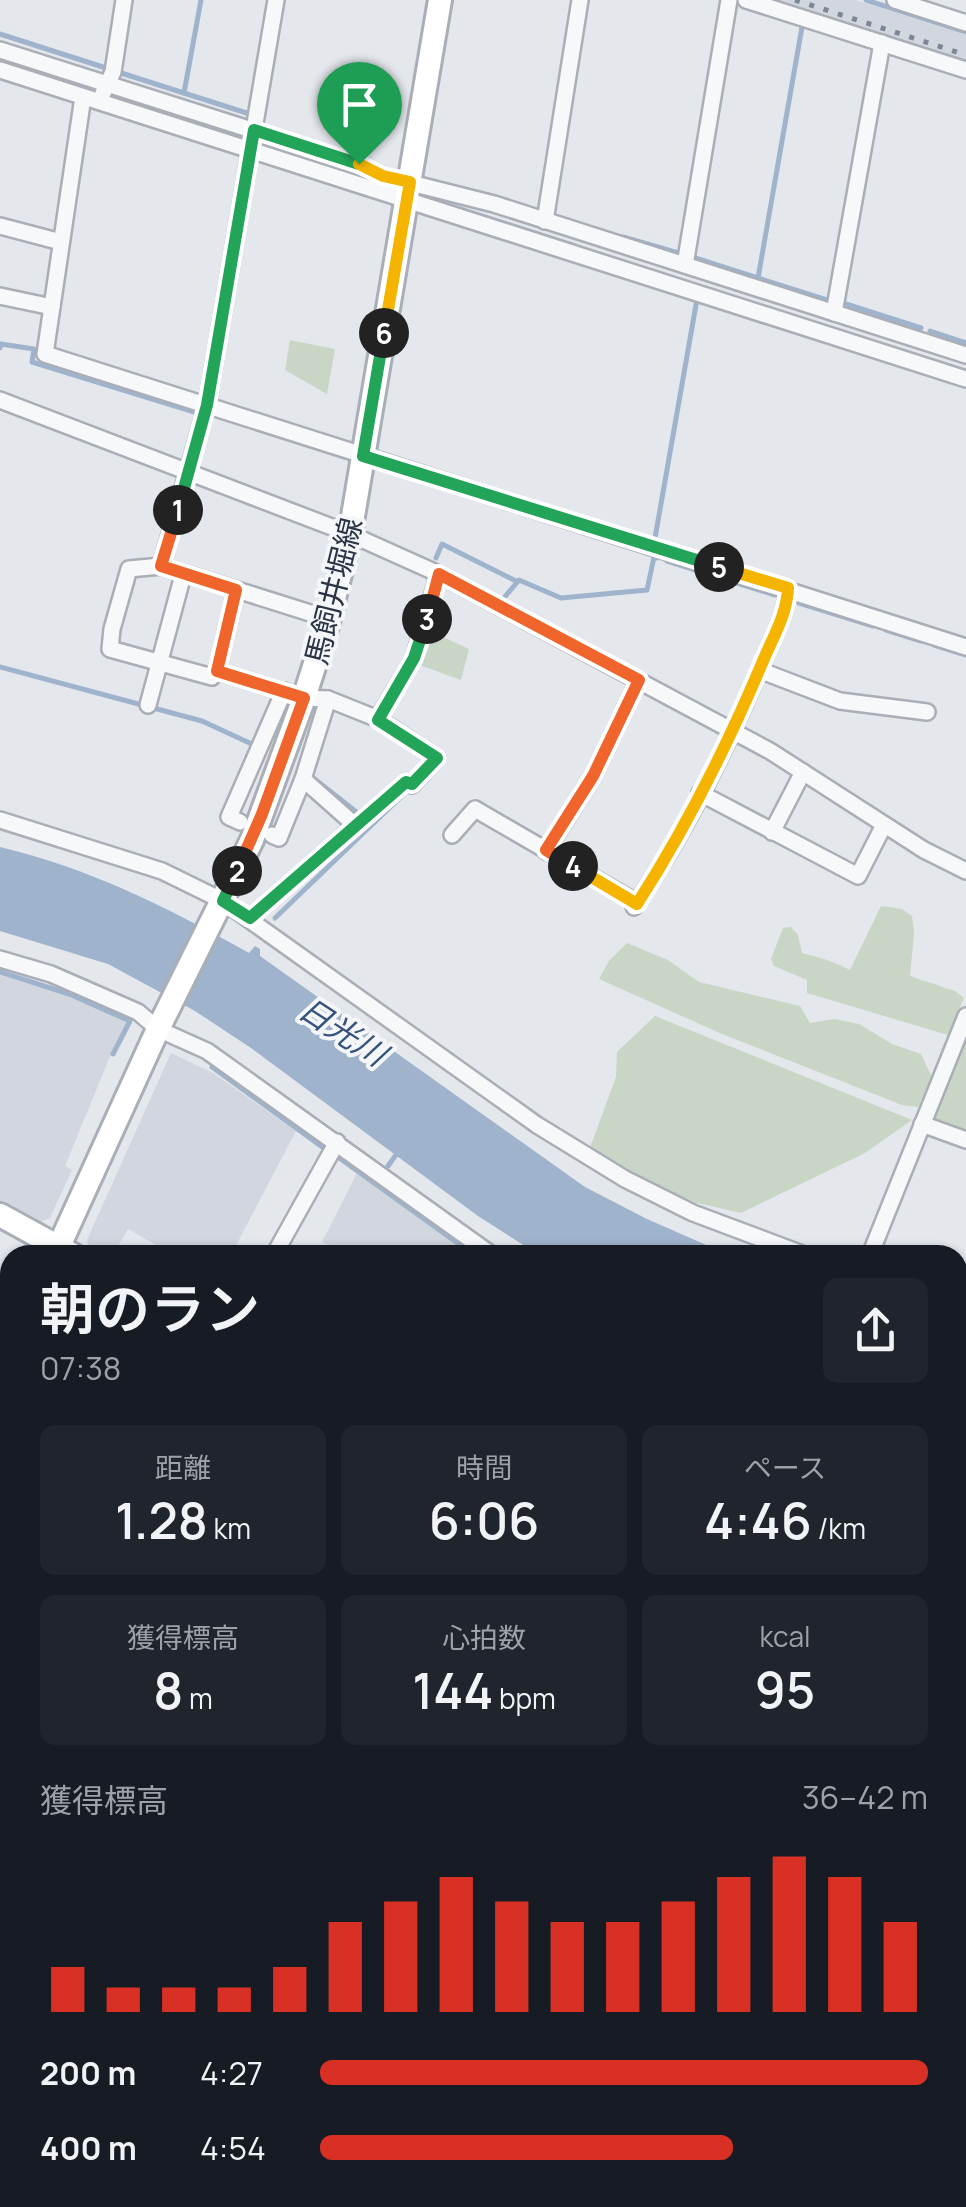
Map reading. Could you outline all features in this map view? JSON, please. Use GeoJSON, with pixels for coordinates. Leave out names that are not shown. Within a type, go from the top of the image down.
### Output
{"type":"FeatureCollection","features":[{"type":"Feature","properties":{"kind":"main road","name":"馬飼井堀線"},"geometry":{"type":"LineString","coordinates":[[65,1245],[160,1026],[252,840],[305,696],[350,534],[440,0]]}},
{"type":"Feature","properties":{"kind":"main road"},"geometry":{"type":"LineString","coordinates":[[0,1215],[50,1245]]}},
{"type":"Feature","properties":{"kind":"street"},"geometry":{"type":"LineString","coordinates":[[124,0],[112,72],[107,84],[91,99],[61,242],[45,354],[966,647]]}},
{"type":"Feature","properties":{"kind":"street"},"geometry":{"type":"LineString","coordinates":[[161,566],[207,405],[276,0]]}},
{"type":"Feature","properties":{"kind":"street"},"geometry":{"type":"LineString","coordinates":[[544,220],[580,0]]}},
{"type":"Feature","properties":{"kind":"street"},"geometry":{"type":"LineString","coordinates":[[685,265],[729,0]]}},
{"type":"Feature","properties":{"kind":"street"},"geometry":{"type":"LineString","coordinates":[[746,0],[966,70]]}},
{"type":"Feature","properties":{"kind":"street"},"geometry":{"type":"LineString","coordinates":[[895,0],[966,22]]}},
{"type":"Feature","properties":{"kind":"street"},"geometry":{"type":"LineString","coordinates":[[834,313],[882,43]]}},
{"type":"Feature","properties":{"kind":"street"},"geometry":{"type":"LineString","coordinates":[[0,50],[359,164],[408,191],[966,379]]}},
{"type":"Feature","properties":{"kind":"street"},"geometry":{"type":"LineString","coordinates":[[0,70],[251,150],[408,191],[544,220],[966,355]]}},
{"type":"Feature","properties":{"kind":"street"},"geometry":{"type":"LineString","coordinates":[[0,226],[61,242]]}},
{"type":"Feature","properties":{"kind":"street"},"geometry":{"type":"LineString","coordinates":[[0,296],[52,307]]}},
{"type":"Feature","properties":{"kind":"street"},"geometry":{"type":"LineString","coordinates":[[0,400],[350,534],[439,574],[731,730],[924,850],[966,871]]}},
{"type":"Feature","properties":{"kind":"street"},"geometry":{"type":"LineString","coordinates":[[236,590],[217,671],[212,677],[110,649],[129,569],[161,566],[328,619]]}},
{"type":"Feature","properties":{"kind":"street"},"geometry":{"type":"LineString","coordinates":[[148,705],[183,574]]}},
{"type":"Feature","properties":{"kind":"street"},"geometry":{"type":"LineString","coordinates":[[378,720],[414,658],[439,574]]}},
{"type":"Feature","properties":{"kind":"street"},"geometry":{"type":"LineString","coordinates":[[452,835],[475,809],[636,905],[700,793],[760,670],[787,604],[788,588]]}},
{"type":"Feature","properties":{"kind":"street"},"geometry":{"type":"LineString","coordinates":[[760,670],[840,701],[928,712]]}},
{"type":"Feature","properties":{"kind":"street"},"geometry":{"type":"LineString","coordinates":[[217,671],[378,720],[437,758],[412,784],[406,782],[250,918]]}},
{"type":"Feature","properties":{"kind":"street"},"geometry":{"type":"LineString","coordinates":[[546,850],[593,776],[639,680]]}},
{"type":"Feature","properties":{"kind":"street"},"geometry":{"type":"LineString","coordinates":[[272,835],[279,838],[303,779],[305,696]]}},
{"type":"Feature","properties":{"kind":"street"},"geometry":{"type":"LineString","coordinates":[[240,822],[228,817],[305,696]]}},
{"type":"Feature","properties":{"kind":"street"},"geometry":{"type":"LineString","coordinates":[[772,832],[803,772]]}},
{"type":"Feature","properties":{"kind":"street"},"geometry":{"type":"LineString","coordinates":[[303,779],[356,826]]}},
{"type":"Feature","properties":{"kind":"street"},"geometry":{"type":"LineString","coordinates":[[700,793],[858,876],[884,824]]}},
{"type":"Feature","properties":{"kind":"street"},"geometry":{"type":"LineString","coordinates":[[0,820],[162,871],[220,906],[250,918],[537,1126],[693,1213],[778,1245]]}},
{"type":"Feature","properties":{"kind":"street"},"geometry":{"type":"LineString","coordinates":[[0,958],[50,974],[138,1012],[207,1051],[478,1245]]}},
{"type":"Feature","properties":{"kind":"street"},"geometry":{"type":"LineString","coordinates":[[874,1245],[966,1016]]}},
{"type":"Feature","properties":{"kind":"street"},"geometry":{"type":"LineString","coordinates":[[922,1124],[966,1140]]}},
{"type":"Feature","properties":{"kind":"street"},"geometry":{"type":"LineString","coordinates":[[279,1245],[336,1142]]}},
{"type":"Feature","properties":{"kind":"shaded area"},"geometry":{"type":"Polygon","coordinates":[[[769,0],[856,0],[966,35],[966,63],[769,0]]]}},
{"type":"Feature","properties":{"kind":"shaded area"},"geometry":{"type":"Polygon","coordinates":[[[0,974],[35,983],[129,1021],[111,1054],[65,1166],[72,1170],[50,1218],[36,1224],[0,1204],[0,974]]]}},
{"type":"Feature","properties":{"kind":"shaded area"},"geometry":{"type":"Polygon","coordinates":[[[171,1053],[213,1073],[296,1131],[236,1245],[156,1245],[128,1229],[119,1245],[88,1245],[87,1240],[171,1053]]]}},
{"type":"Feature","properties":{"kind":"shaded area"},"geometry":{"type":"Polygon","coordinates":[[[357,1173],[458,1245],[329,1245],[322,1242],[357,1173]]]}},
{"type":"Feature","properties":{"kind":"green space"},"geometry":{"type":"Polygon","coordinates":[[[290,340],[335,349],[327,394],[285,370],[290,340]]]}},
{"type":"Feature","properties":{"kind":"green space"},"geometry":{"type":"Polygon","coordinates":[[[428,630],[469,649],[461,680],[414,663],[428,630]]]}},
{"type":"Feature","properties":{"kind":"green space"},"geometry":{"type":"Polygon","coordinates":[[[881,906],[902,909],[912,916],[910,976],[955,991],[964,998],[948,1035],[807,993],[807,980],[774,966],[771,959],[783,928],[791,927],[798,935],[802,953],[850,970],[881,906]]]}},
{"type":"Feature","properties":{"kind":"green space"},"geometry":{"type":"Polygon","coordinates":[[[627,943],[668,960],[699,982],[800,1006],[810,1023],[835,1019],[859,1024],[892,1044],[921,1054],[932,1077],[918,1107],[902,1105],[722,1034],[599,979],[609,961],[627,943]]]}},
{"type":"Feature","properties":{"kind":"green space"},"geometry":{"type":"Polygon","coordinates":[[[655,1016],[912,1120],[865,1153],[741,1213],[697,1203],[628,1175],[592,1154],[591,1145],[616,1077],[617,1052],[655,1016]]]}},
{"type":"Feature","properties":{"kind":"green space"},"geometry":{"type":"Polygon","coordinates":[[[960,1039],[966,1041],[966,1137],[927,1122],[960,1039]]]}},
{"type":"Feature","properties":{"kind":"water","name":"日光川"},"geometry":{"type":"Polygon","coordinates":[[[0,847],[65,866],[128,891],[249,953],[255,946],[260,949],[260,956],[585,1187],[706,1245],[523,1245],[195,1011],[108,964],[0,931],[0,847]]]}},
{"type":"Feature","properties":{"kind":"waterway"},"geometry":{"type":"LineString","coordinates":[[184,93],[201,0]]}},
{"type":"Feature","properties":{"kind":"waterway"},"geometry":{"type":"LineString","coordinates":[[866,0],[966,32]]}},
{"type":"Feature","properties":{"kind":"waterway"},"geometry":{"type":"LineString","coordinates":[[758,278],[802,27]]}},
{"type":"Feature","properties":{"kind":"waterway"},"geometry":{"type":"LineString","coordinates":[[0,34],[106,68]]}},
{"type":"Feature","properties":{"kind":"waterway"},"geometry":{"type":"LineString","coordinates":[[118,72],[253,115]]}},
{"type":"Feature","properties":{"kind":"waterway"},"geometry":{"type":"LineString","coordinates":[[109,97],[244,140]]}},
{"type":"Feature","properties":{"kind":"waterway"},"geometry":{"type":"LineString","coordinates":[[261,145],[380,183]]}},
{"type":"Feature","properties":{"kind":"waterway"},"geometry":{"type":"LineString","coordinates":[[435,201],[575,246]]}},
{"type":"Feature","properties":{"kind":"waterway"},"geometry":{"type":"LineString","coordinates":[[623,237],[682,254]]}},
{"type":"Feature","properties":{"kind":"waterway"},"geometry":{"type":"LineString","coordinates":[[692,257],[830,301]]}},
{"type":"Feature","properties":{"kind":"waterway"},"geometry":{"type":"LineString","coordinates":[[655,538],[697,299]]}},
{"type":"Feature","properties":{"kind":"waterway"},"geometry":{"type":"LineString","coordinates":[[846,304],[921,328]]}},
{"type":"Feature","properties":{"kind":"waterway"},"geometry":{"type":"LineString","coordinates":[[930,331],[966,343]]}},
{"type":"Feature","properties":{"kind":"waterway"},"geometry":{"type":"LineString","coordinates":[[0,348],[1,344],[34,349],[32,362],[201,414]]}},
{"type":"Feature","properties":{"kind":"waterway"},"geometry":{"type":"LineString","coordinates":[[436,558],[442,544],[516,581]]}},
{"type":"Feature","properties":{"kind":"waterway"},"geometry":{"type":"LineString","coordinates":[[503,599],[519,580],[561,598],[647,590],[654,557],[657,558]]}},
{"type":"Feature","properties":{"kind":"waterway"},"geometry":{"type":"LineString","coordinates":[[667,561],[775,595]]}},
{"type":"Feature","properties":{"kind":"waterway"},"geometry":{"type":"LineString","coordinates":[[799,603],[873,626]]}},
{"type":"Feature","properties":{"kind":"waterway"},"geometry":{"type":"LineString","coordinates":[[886,630],[921,641]]}},
{"type":"Feature","properties":{"kind":"waterway"},"geometry":{"type":"LineString","coordinates":[[934,645],[966,655]]}},
{"type":"Feature","properties":{"kind":"waterway"},"geometry":{"type":"LineString","coordinates":[[0,667],[202,721],[254,745]]}},
{"type":"Feature","properties":{"kind":"waterway"},"geometry":{"type":"LineString","coordinates":[[312,777],[359,814]]}},
{"type":"Feature","properties":{"kind":"waterway"},"geometry":{"type":"LineString","coordinates":[[275,918],[406,792]]}},
{"type":"Feature","properties":{"kind":"waterway"},"geometry":{"type":"LineString","coordinates":[[0,972],[69,994],[130,1021],[113,1054]]}},
{"type":"Feature","properties":{"kind":"waterway"},"geometry":{"type":"LineString","coordinates":[[212,1067],[325,1149]]}},
{"type":"Feature","properties":{"kind":"waterway"},"geometry":{"type":"LineString","coordinates":[[388,1166],[398,1152]]}},
{"type":"Feature","properties":{"kind":"waterway"},"geometry":{"type":"LineString","coordinates":[[338,1157],[460,1245]]}},
{"type":"Feature","properties":{"kind":"railway"},"geometry":{"type":"LineString","coordinates":[[795,0],[966,55]]}},
{"type":"Feature","properties":{"kind":"route"},"geometry":{"type":"LineString","coordinates":[[254,130],[359,164],[383,176],[410,182],[363,456],[788,588],[787,604],[752,689],[700,793],[637,904],[546,850],[593,776],[639,680],[439,574],[414,658],[378,720],[437,758],[412,784],[406,782],[250,918],[223,901],[252,840],[304,698],[217,671],[236,590],[161,566],[207,405],[254,130]]}}]}
